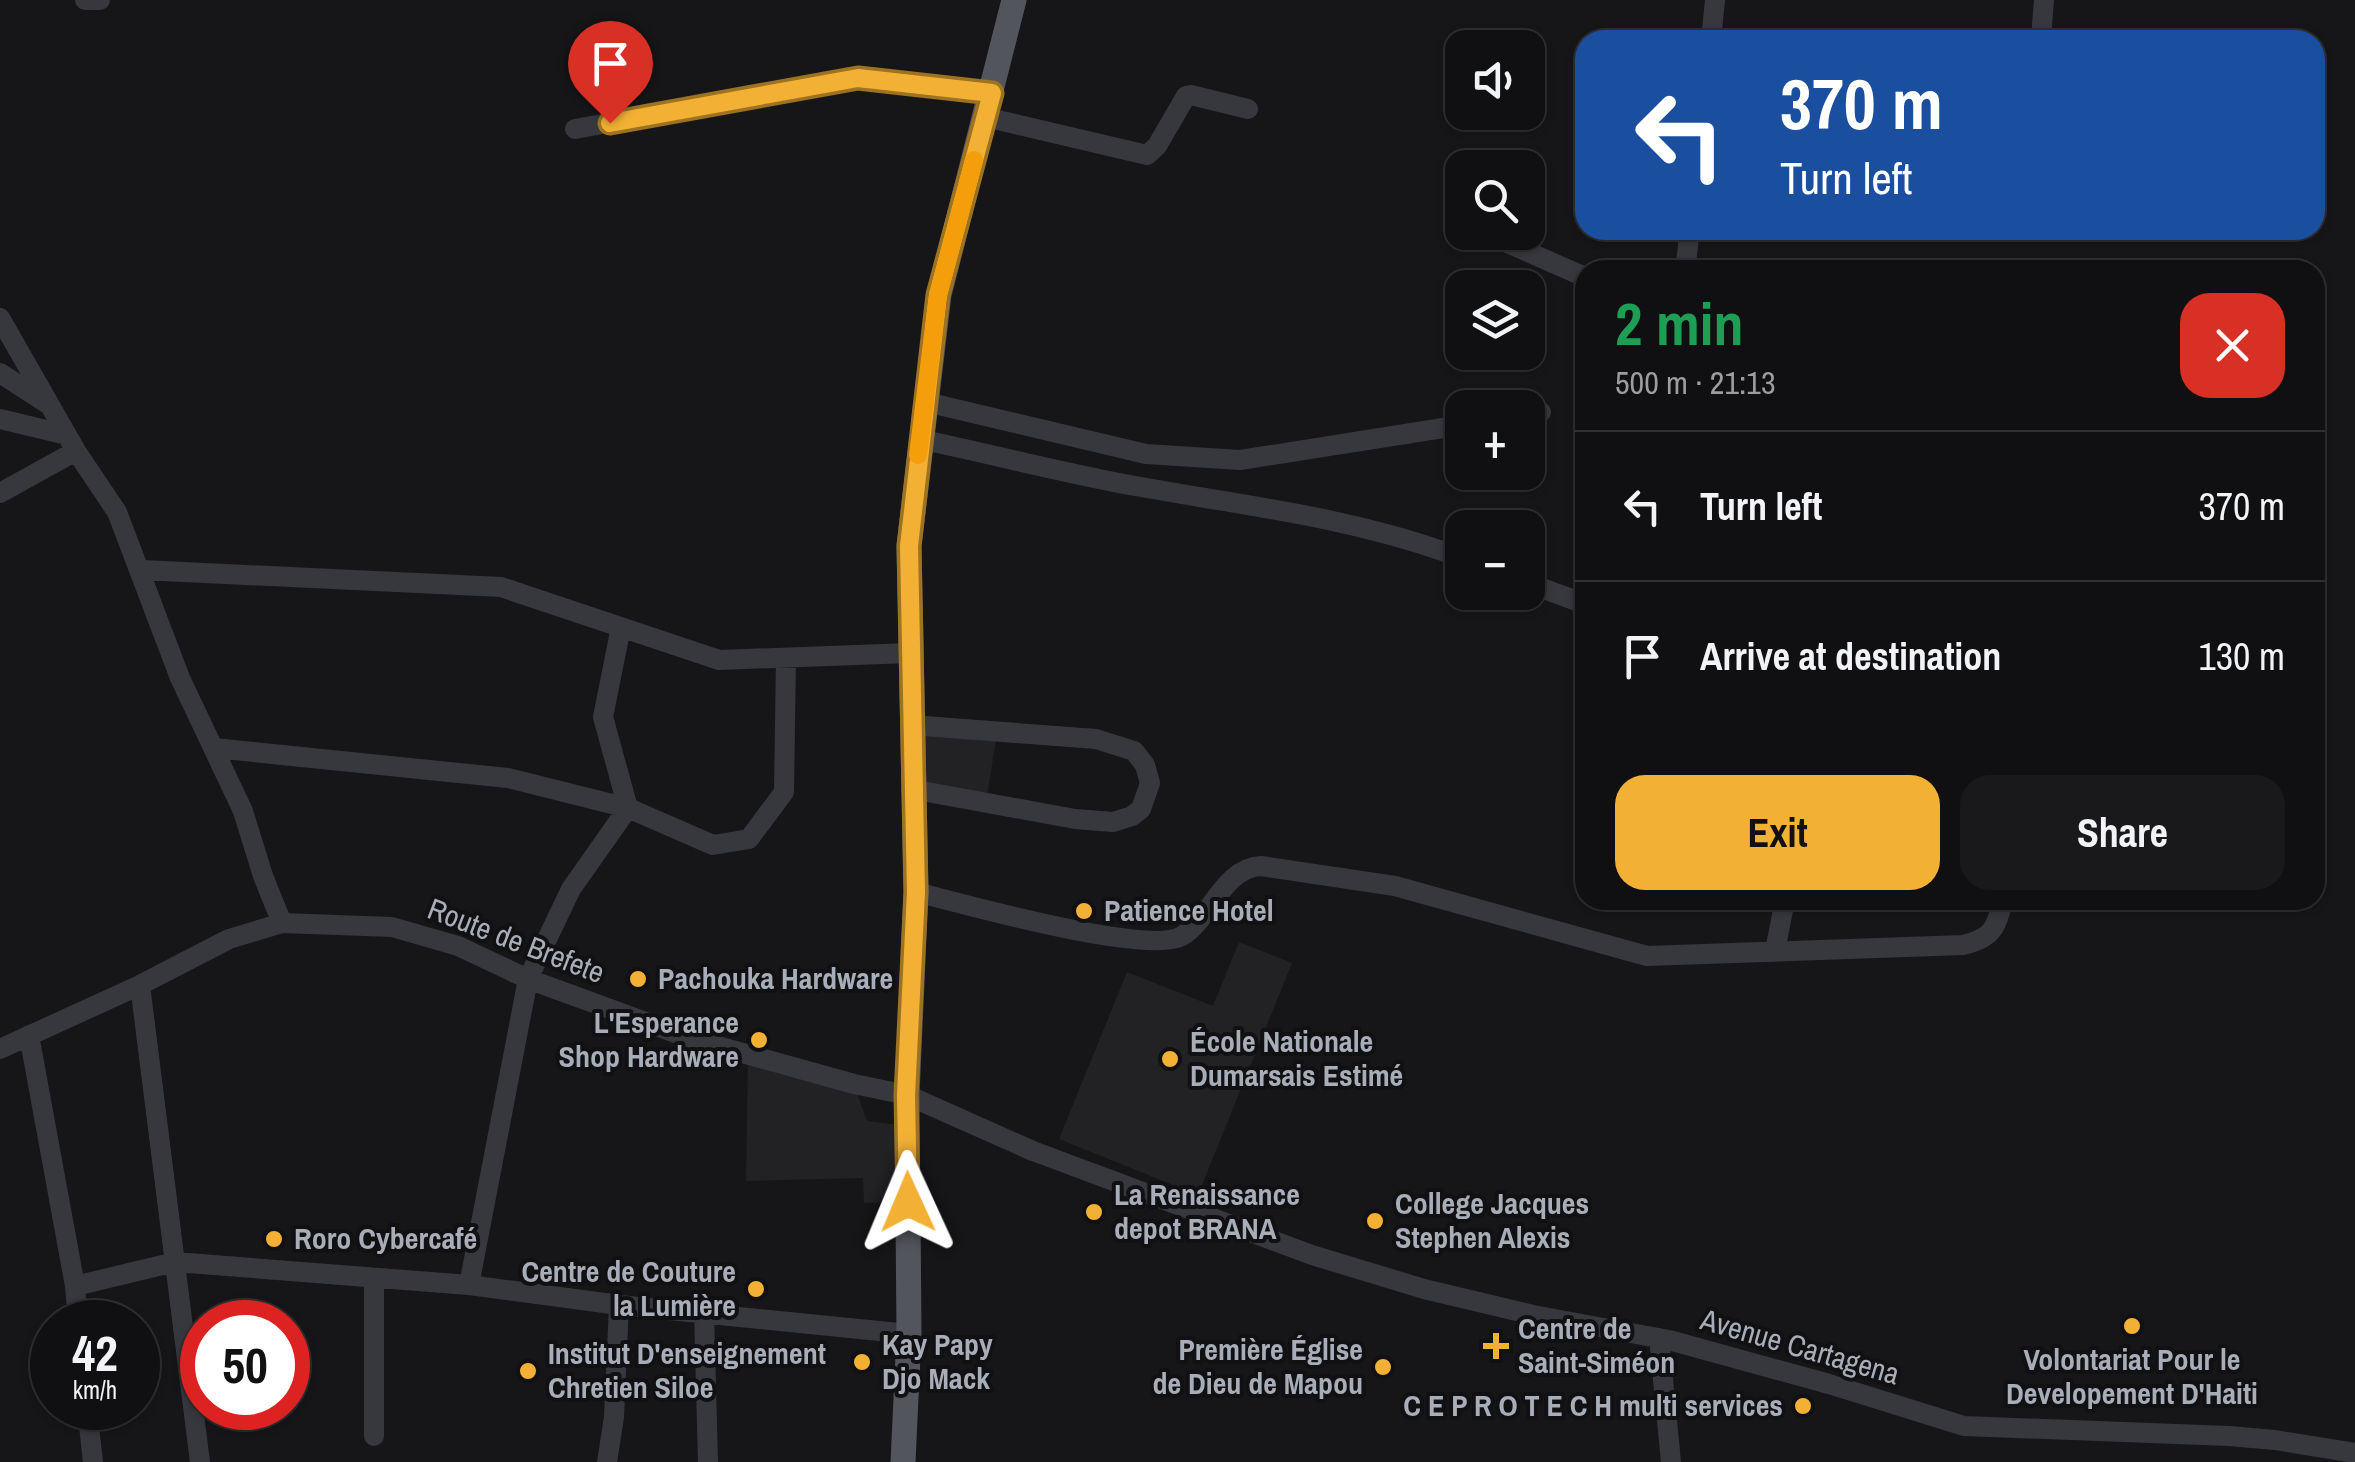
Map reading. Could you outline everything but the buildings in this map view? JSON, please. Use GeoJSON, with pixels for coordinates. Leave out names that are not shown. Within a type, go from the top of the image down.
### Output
{"type":"FeatureCollection","features":[{"type":"Feature","properties":{"kind":"main road"},"geometry":{"type":"LineString","coordinates":[[903,1462],[909,1334],[906,1095],[916,892],[909,546],[938,295],[1014,0]]}},
{"type":"Feature","properties":{"kind":"street"},"geometry":{"type":"LineString","coordinates":[[84,0],[100,0]]}},
{"type":"Feature","properties":{"kind":"street"},"geometry":{"type":"LineString","coordinates":[[1711,30],[1715,0]]}},
{"type":"Feature","properties":{"kind":"street"},"geometry":{"type":"LineString","coordinates":[[2041,30],[2044,0]]}},
{"type":"Feature","properties":{"kind":"street"},"geometry":{"type":"LineString","coordinates":[[574,129],[858,78],[988,105],[1147,155],[1157,146],[1186,96],[1248,109]]}},
{"type":"Feature","properties":{"kind":"street"},"geometry":{"type":"LineString","coordinates":[[1524,250],[1575,273]]}},
{"type":"Feature","properties":{"kind":"street"},"geometry":{"type":"LineString","coordinates":[[0,318],[71,443],[117,512],[180,678],[243,811],[282,923]]}},
{"type":"Feature","properties":{"kind":"street"},"geometry":{"type":"LineString","coordinates":[[0,373],[50,405]]}},
{"type":"Feature","properties":{"kind":"street"},"geometry":{"type":"LineString","coordinates":[[926,402],[1146,454],[1240,460],[1445,428]]}},
{"type":"Feature","properties":{"kind":"street"},"geometry":{"type":"LineString","coordinates":[[0,418],[71,443]]}},
{"type":"Feature","properties":{"kind":"street"},"geometry":{"type":"LineString","coordinates":[[919,439],[1132,485],[1333,519],[1445,552]]}},
{"type":"Feature","properties":{"kind":"street"},"geometry":{"type":"LineString","coordinates":[[0,493],[71,443]]}},
{"type":"Feature","properties":{"kind":"street"},"geometry":{"type":"LineString","coordinates":[[142,570],[502,587],[719,660],[910,653]]}},
{"type":"Feature","properties":{"kind":"street"},"geometry":{"type":"LineString","coordinates":[[1545,589],[1575,600]]}},
{"type":"Feature","properties":{"kind":"street"},"geometry":{"type":"LineString","coordinates":[[621,627],[603,717],[628,808]]}},
{"type":"Feature","properties":{"kind":"street"},"geometry":{"type":"LineString","coordinates":[[214,748],[508,778],[628,808],[713,845],[749,840],[784,792],[786,658]]}},
{"type":"Feature","properties":{"kind":"street"},"geometry":{"type":"LineString","coordinates":[[911,725],[1096,739],[1134,752],[1145,765],[1150,783],[1141,808],[1132,816],[1112,822],[1075,819],[912,789]]}},
{"type":"Feature","properties":{"kind":"street"},"geometry":{"type":"LineString","coordinates":[[469,1285],[528,979],[571,889],[628,808]]}},
{"type":"Feature","properties":{"kind":"street"},"geometry":{"type":"LineString","coordinates":[[916,892],[1052,927],[1162,941],[1182,936],[1234,878],[1252,866],[1262,866],[1395,886],[1646,956],[1963,945],[1982,940],[1997,925],[2001,910]]}},
{"type":"Feature","properties":{"kind":"street"},"geometry":{"type":"LineString","coordinates":[[1775,951],[1783,910]]}},
{"type":"Feature","properties":{"kind":"street","name":"Route de Brefete"},"geometry":{"type":"LineString","coordinates":[[0,1049],[229,939],[282,923],[392,927],[458,946],[528,979],[692,1039],[906,1095]]}},
{"type":"Feature","properties":{"kind":"street"},"geometry":{"type":"LineString","coordinates":[[140,985],[200,1462]]}},
{"type":"Feature","properties":{"kind":"street"},"geometry":{"type":"LineString","coordinates":[[29,1035],[76,1300]]}},
{"type":"Feature","properties":{"kind":"street","name":"Avenue Cartagena"},"geometry":{"type":"LineString","coordinates":[[906,1095],[1033,1151],[1312,1255],[1424,1289],[1533,1315],[1659,1338],[1964,1426],[2230,1436],[2355,1453]]}},
{"type":"Feature","properties":{"kind":"street"},"geometry":{"type":"LineString","coordinates":[[74,1286],[175,1262],[469,1285],[619,1306],[909,1334]]}},
{"type":"Feature","properties":{"kind":"street"},"geometry":{"type":"LineString","coordinates":[[374,1279],[374,1436]]}},
{"type":"Feature","properties":{"kind":"street"},"geometry":{"type":"LineString","coordinates":[[607,1462],[614,1417],[619,1306]]}},
{"type":"Feature","properties":{"kind":"street"},"geometry":{"type":"LineString","coordinates":[[704,1312],[708,1462]]}},
{"type":"Feature","properties":{"kind":"street"},"geometry":{"type":"LineString","coordinates":[[1659,1338],[1671,1462]]}},
{"type":"Feature","properties":{"kind":"street"},"geometry":{"type":"LineString","coordinates":[[89,1430],[93,1462]]}},
{"type":"Feature","properties":{"kind":"shaded area"},"geometry":{"type":"Polygon","coordinates":[[[911,725],[997,734],[986,802],[911,789],[911,725]]]}},
{"type":"Feature","properties":{"kind":"shaded area"},"geometry":{"type":"Polygon","coordinates":[[[1239,942],[1292,963],[1198,1195],[1059,1139],[1127,972],[1213,1006],[1239,942]]]}},
{"type":"Feature","properties":{"kind":"shaded area"},"geometry":{"type":"Polygon","coordinates":[[[748,1055],[854,1084],[867,1121],[909,1126],[907,1202],[864,1203],[863,1178],[746,1181],[748,1055]]]}},
{"type":"Feature","properties":{"kind":"slow traffic"},"geometry":{"type":"LineString","coordinates":[[918,455],[938,295],[974,160]]}},
{"type":"Feature","properties":{"kind":"place","name":"Patience Hotel"},"geometry":{"type":"Point","coordinates":[1084,911]}},
{"type":"Feature","properties":{"kind":"place","name":"Pachouka Hardware"},"geometry":{"type":"Point","coordinates":[638,979]}},
{"type":"Feature","properties":{"kind":"place","name":"L'Esperance Shop Hardware"},"geometry":{"type":"Point","coordinates":[759,1040]}},
{"type":"Feature","properties":{"kind":"place","name":"École Nationale Dumarsais Estimé"},"geometry":{"type":"Point","coordinates":[1170,1059]}},
{"type":"Feature","properties":{"kind":"place","name":"La Renaissance depot BRANA"},"geometry":{"type":"Point","coordinates":[1094,1212]}},
{"type":"Feature","properties":{"kind":"place","name":"College Jacques Stephen Alexis"},"geometry":{"type":"Point","coordinates":[1375,1221]}},
{"type":"Feature","properties":{"kind":"place","name":"Roro Cybercafé"},"geometry":{"type":"Point","coordinates":[274,1239]}},
{"type":"Feature","properties":{"kind":"place","name":"Centre de Couture la Lumière"},"geometry":{"type":"Point","coordinates":[756,1289]}},
{"type":"Feature","properties":{"kind":"place","name":"Volontariat Pour le Developement D'Haiti"},"geometry":{"type":"Point","coordinates":[2132,1326]}},
{"type":"Feature","properties":{"kind":"place","name":"Centre de Saint-Siméon"},"geometry":{"type":"Point","coordinates":[1496,1346]}},
{"type":"Feature","properties":{"kind":"place","name":"Kay Papy Djo Mack"},"geometry":{"type":"Point","coordinates":[862,1362]}},
{"type":"Feature","properties":{"kind":"place","name":"Première Église de Dieu de Mapou"},"geometry":{"type":"Point","coordinates":[1383,1367]}},
{"type":"Feature","properties":{"kind":"place","name":"Institut D'enseignement Chretien Siloe"},"geometry":{"type":"Point","coordinates":[528,1371]}},
{"type":"Feature","properties":{"kind":"place","name":"C E P R O T E C H multi services"},"geometry":{"type":"Point","coordinates":[1803,1406]}},
{"type":"Feature","properties":{"kind":"route"},"geometry":{"type":"LineString","coordinates":[[610,123],[858,78],[992,93],[938,295],[909,546],[916,892],[906,1095],[908,1202]]}}]}
